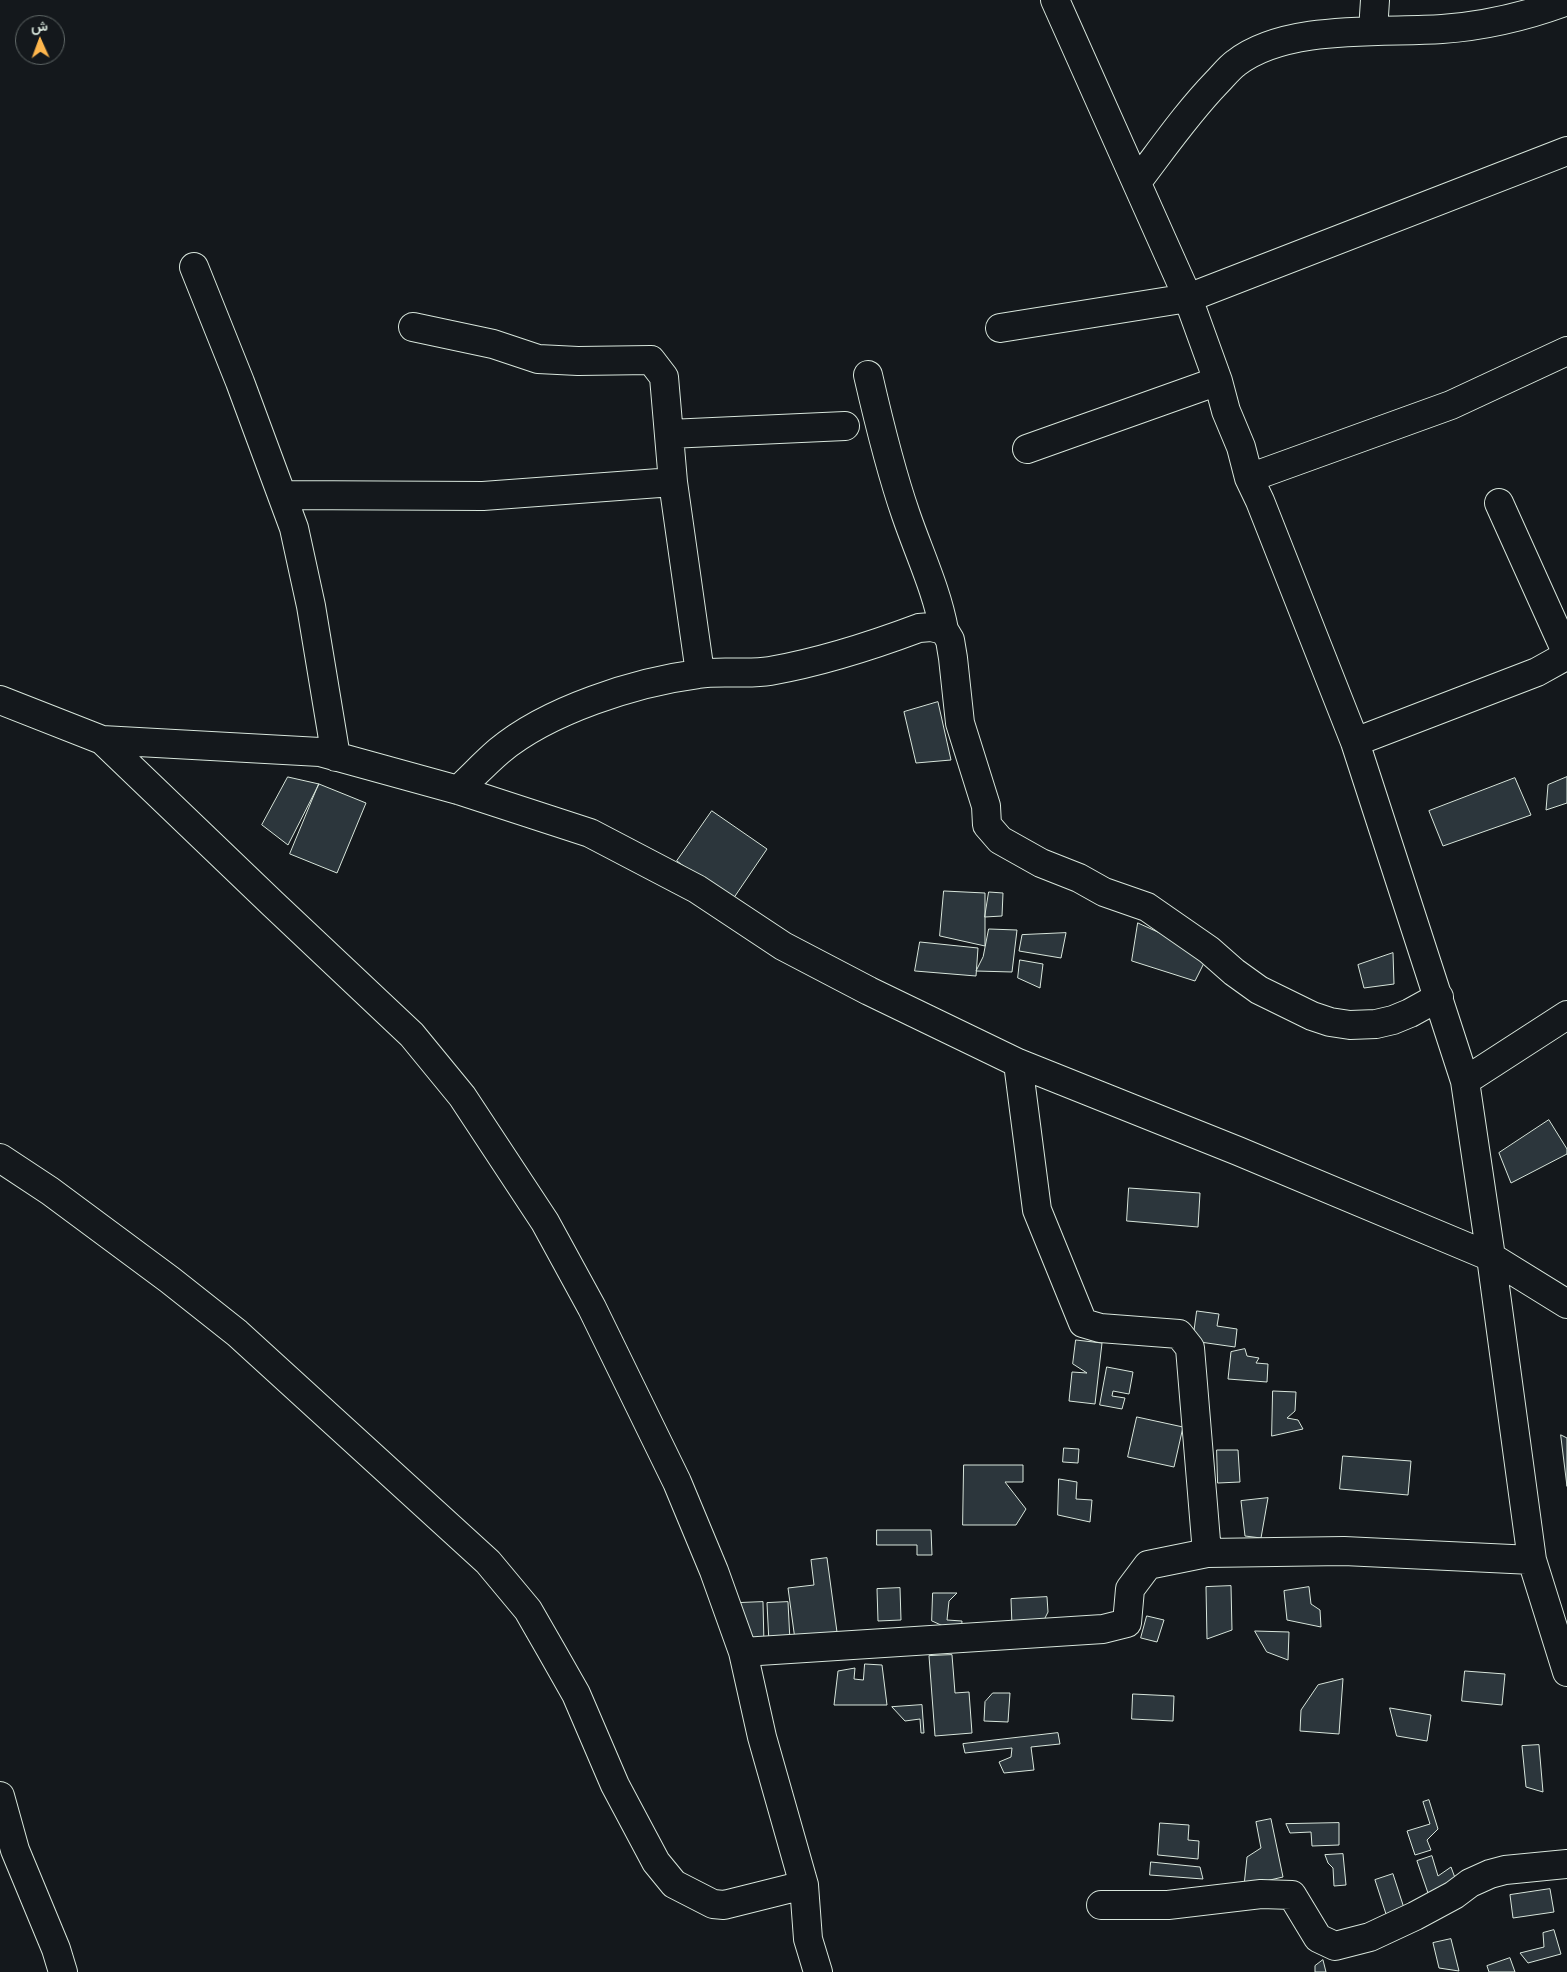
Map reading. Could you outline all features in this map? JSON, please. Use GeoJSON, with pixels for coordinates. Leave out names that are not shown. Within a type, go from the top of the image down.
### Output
{"type":"FeatureCollection","features":[{"type":"Feature","properties":{"kind":"street"},"geometry":{"type":"LineString","coordinates":[[1055,0],[1188,298],[1218,381],[1226,411],[1241,447],[1249,478],[1260,501],[1355,742],[1465,1081],[1532,1560],[1567,1672]]}},
{"type":"Feature","properties":{"kind":"street"},"geometry":{"type":"LineString","coordinates":[[1373,31],[1375,0]]}},
{"type":"Feature","properties":{"kind":"street"},"geometry":{"type":"LineString","coordinates":[[1137,182],[1183,120],[1206,93],[1236,63],[1266,46],[1299,37],[1373,31],[1443,29],[1506,20],[1536,6],[1567,1]]}},
{"type":"Feature","properties":{"kind":"street"},"geometry":{"type":"LineString","coordinates":[[1000,328],[1188,298],[1567,151]]}},
{"type":"Feature","properties":{"kind":"street"},"geometry":{"type":"LineString","coordinates":[[194,267],[240,382],[294,528],[311,606],[336,757]]}},
{"type":"Feature","properties":{"kind":"street"},"geometry":{"type":"LineString","coordinates":[[413,326],[493,344],[538,359],[578,361],[651,360],[664,377],[673,482],[700,674]]}},
{"type":"Feature","properties":{"kind":"street"},"geometry":{"type":"LineString","coordinates":[[1249,478],[1451,405],[1567,351]]}},
{"type":"Feature","properties":{"kind":"street"},"geometry":{"type":"LineString","coordinates":[[868,375],[884,444],[905,513],[940,607],[944,630],[950,640],[954,658],[960,723],[986,806],[987,825],[1000,840],[1041,863],[1079,878],[1104,892],[1147,907],[1208,950],[1259,990],[1312,1016],[1330,1022],[1350,1025],[1376,1024],[1394,1020],[1439,997]]}},
{"type":"Feature","properties":{"kind":"street"},"geometry":{"type":"LineString","coordinates":[[1028,449],[1218,381]]}},
{"type":"Feature","properties":{"kind":"street"},"geometry":{"type":"LineString","coordinates":[[669,434],[845,426]]}},
{"type":"Feature","properties":{"kind":"street"},"geometry":{"type":"LineString","coordinates":[[282,495],[483,496],[673,482]]}},
{"type":"Feature","properties":{"kind":"street"},"geometry":{"type":"LineString","coordinates":[[1355,742],[1537,672],[1564,657],[1563,645],[1499,503]]}},
{"type":"Feature","properties":{"kind":"street"},"geometry":{"type":"LineString","coordinates":[[458,790],[500,750],[546,720],[605,697],[659,681],[700,674],[768,672],[826,659],[919,628],[931,627],[944,630]]}},
{"type":"Feature","properties":{"kind":"street"},"geometry":{"type":"LineString","coordinates":[[0,700],[102,740],[320,752],[458,790],[590,833],[697,888],[783,946],[869,991],[1018,1063],[1491,1257],[1567,1304]]}},
{"type":"Feature","properties":{"kind":"street"},"geometry":{"type":"LineString","coordinates":[[102,740],[264,897],[412,1035],[462,1096],[545,1222],[592,1308],[677,1482],[714,1571],[743,1652],[762,1737],[804,1885],[808,1939],[818,1972]]}},
{"type":"Feature","properties":{"kind":"street"},"geometry":{"type":"LineString","coordinates":[[1465,1081],[1567,1015]]}},
{"type":"Feature","properties":{"kind":"street"},"geometry":{"type":"LineString","coordinates":[[1018,1063],[1037,1210],[1083,1322],[1100,1328],[1179,1334],[1190,1348],[1207,1553]]}},
{"type":"Feature","properties":{"kind":"street"},"geometry":{"type":"LineString","coordinates":[[0,1158],[50,1191],[170,1280],[237,1333],[488,1562],[528,1610],[576,1694],[615,1785],[646,1844],[656,1862],[674,1884],[713,1904],[724,1905],[804,1885]]}},
{"type":"Feature","properties":{"kind":"street"},"geometry":{"type":"LineString","coordinates":[[743,1652],[1093,1629],[1127,1623],[1130,1589],[1148,1565],[1207,1553],[1344,1551],[1532,1560]]}},
{"type":"Feature","properties":{"kind":"street"},"geometry":{"type":"LineString","coordinates":[[0,1796],[14,1850],[56,1949],[62,1972]]}},
{"type":"Feature","properties":{"kind":"street"},"geometry":{"type":"LineString","coordinates":[[1101,1904],[1168,1905],[1262,1894],[1292,1895],[1318,1938],[1335,1946],[1370,1937],[1454,1895],[1490,1874],[1506,1870],[1567,1864]]}},
{"type":"Feature","properties":{"kind":"building"},"geometry":{"type":"Polygon","coordinates":[[[938,702],[951,760],[916,763],[904,712],[938,702]]]}},
{"type":"Feature","properties":{"kind":"building"},"geometry":{"type":"Polygon","coordinates":[[[288,777],[319,784],[288,845],[262,825],[288,777]]]}},
{"type":"Feature","properties":{"kind":"building"},"geometry":{"type":"Polygon","coordinates":[[[1567,777],[1567,803],[1546,810],[1548,785],[1567,777]]]}},
{"type":"Feature","properties":{"kind":"building"},"geometry":{"type":"Polygon","coordinates":[[[1515,778],[1531,815],[1443,846],[1429,811],[1515,778]]]}},
{"type":"Feature","properties":{"kind":"building"},"geometry":{"type":"Polygon","coordinates":[[[319,784],[366,803],[337,873],[290,854],[319,784]]]}},
{"type":"Feature","properties":{"kind":"building"},"geometry":{"type":"Polygon","coordinates":[[[712,811],[767,849],[731,902],[677,861],[712,811]]]}},
{"type":"Feature","properties":{"kind":"building"},"geometry":{"type":"Polygon","coordinates":[[[944,891],[985,893],[985,946],[940,936],[944,891]]]}},
{"type":"Feature","properties":{"kind":"building"},"geometry":{"type":"Polygon","coordinates":[[[989,892],[1003,893],[1002,916],[985,917],[989,892]]]}},
{"type":"Feature","properties":{"kind":"building"},"geometry":{"type":"Polygon","coordinates":[[[1138,923],[1208,955],[1195,981],[1132,961],[1138,923]]]}},
{"type":"Feature","properties":{"kind":"building"},"geometry":{"type":"Polygon","coordinates":[[[989,929],[1017,930],[1012,972],[976,971],[983,957],[989,929]]]}},
{"type":"Feature","properties":{"kind":"building"},"geometry":{"type":"Polygon","coordinates":[[[1066,933],[1061,958],[1019,951],[1022,935],[1066,933]]]}},
{"type":"Feature","properties":{"kind":"building"},"geometry":{"type":"Polygon","coordinates":[[[920,942],[978,948],[976,976],[915,971],[920,942]]]}},
{"type":"Feature","properties":{"kind":"building"},"geometry":{"type":"Polygon","coordinates":[[[1393,953],[1394,984],[1364,988],[1358,965],[1393,953]]]}},
{"type":"Feature","properties":{"kind":"building"},"geometry":{"type":"Polygon","coordinates":[[[1020,960],[1043,964],[1040,988],[1018,978],[1020,960]]]}},
{"type":"Feature","properties":{"kind":"building"},"geometry":{"type":"Polygon","coordinates":[[[1549,1120],[1567,1149],[1567,1154],[1511,1183],[1499,1153],[1549,1120]]]}},
{"type":"Feature","properties":{"kind":"building"},"geometry":{"type":"Polygon","coordinates":[[[1129,1188],[1200,1193],[1198,1227],[1127,1221],[1129,1188]]]}},
{"type":"Feature","properties":{"kind":"building"},"geometry":{"type":"Polygon","coordinates":[[[1197,1311],[1219,1314],[1217,1326],[1237,1329],[1235,1347],[1193,1341],[1197,1311]]]}},
{"type":"Feature","properties":{"kind":"building"},"geometry":{"type":"Polygon","coordinates":[[[1076,1340],[1102,1343],[1095,1404],[1069,1401],[1072,1372],[1087,1373],[1073,1364],[1076,1340]]]}},
{"type":"Feature","properties":{"kind":"building"},"geometry":{"type":"Polygon","coordinates":[[[1245,1349],[1247,1356],[1259,1358],[1256,1363],[1268,1364],[1267,1382],[1228,1379],[1231,1352],[1245,1349]]]}},
{"type":"Feature","properties":{"kind":"building"},"geometry":{"type":"Polygon","coordinates":[[[1107,1367],[1133,1372],[1129,1394],[1113,1391],[1112,1396],[1125,1398],[1122,1409],[1100,1405],[1107,1367]]]}},
{"type":"Feature","properties":{"kind":"building"},"geometry":{"type":"Polygon","coordinates":[[[1273,1391],[1296,1392],[1295,1411],[1287,1418],[1298,1420],[1303,1429],[1272,1436],[1273,1391]]]}},
{"type":"Feature","properties":{"kind":"building"},"geometry":{"type":"Polygon","coordinates":[[[1137,1417],[1183,1427],[1174,1467],[1128,1457],[1137,1417]]]}},
{"type":"Feature","properties":{"kind":"building"},"geometry":{"type":"Polygon","coordinates":[[[1561,1435],[1567,1438],[1567,1486],[1561,1435]]]}},
{"type":"Feature","properties":{"kind":"building"},"geometry":{"type":"Polygon","coordinates":[[[1064,1448],[1079,1449],[1078,1463],[1063,1462],[1064,1448]]]}},
{"type":"Feature","properties":{"kind":"building"},"geometry":{"type":"Polygon","coordinates":[[[1217,1450],[1238,1450],[1240,1482],[1218,1483],[1217,1450]]]}},
{"type":"Feature","properties":{"kind":"building"},"geometry":{"type":"Polygon","coordinates":[[[1343,1456],[1411,1461],[1408,1495],[1340,1489],[1343,1456]]]}},
{"type":"Feature","properties":{"kind":"building"},"geometry":{"type":"Polygon","coordinates":[[[964,1465],[1023,1465],[1023,1482],[1005,1482],[1026,1509],[1016,1525],[963,1525],[964,1465]]]}},
{"type":"Feature","properties":{"kind":"building"},"geometry":{"type":"Polygon","coordinates":[[[1059,1479],[1077,1482],[1076,1499],[1092,1500],[1090,1522],[1058,1515],[1059,1479]]]}},
{"type":"Feature","properties":{"kind":"building"},"geometry":{"type":"Polygon","coordinates":[[[1268,1498],[1261,1538],[1245,1536],[1241,1501],[1268,1498]]]}},
{"type":"Feature","properties":{"kind":"building"},"geometry":{"type":"Polygon","coordinates":[[[877,1530],[931,1530],[932,1555],[917,1555],[917,1545],[877,1545],[877,1530]]]}},
{"type":"Feature","properties":{"kind":"building"},"geometry":{"type":"Polygon","coordinates":[[[827,1558],[837,1632],[815,1635],[796,1647],[788,1588],[814,1585],[811,1560],[827,1558]]]}},
{"type":"Feature","properties":{"kind":"building"},"geometry":{"type":"Polygon","coordinates":[[[1231,1586],[1232,1630],[1207,1639],[1206,1587],[1231,1586]]]}},
{"type":"Feature","properties":{"kind":"building"},"geometry":{"type":"Polygon","coordinates":[[[1309,1587],[1311,1604],[1320,1610],[1321,1627],[1287,1620],[1284,1591],[1309,1587]]]}},
{"type":"Feature","properties":{"kind":"building"},"geometry":{"type":"Polygon","coordinates":[[[900,1588],[901,1620],[878,1621],[877,1589],[900,1588]]]}},
{"type":"Feature","properties":{"kind":"building"},"geometry":{"type":"Polygon","coordinates":[[[933,1593],[957,1593],[949,1601],[947,1620],[962,1621],[961,1634],[932,1621],[933,1593]]]}},
{"type":"Feature","properties":{"kind":"building"},"geometry":{"type":"Polygon","coordinates":[[[1047,1597],[1048,1612],[1042,1624],[1012,1626],[1011,1599],[1047,1597]]]}},
{"type":"Feature","properties":{"kind":"building"},"geometry":{"type":"Polygon","coordinates":[[[763,1602],[764,1645],[751,1648],[738,1603],[763,1602]]]}},
{"type":"Feature","properties":{"kind":"building"},"geometry":{"type":"Polygon","coordinates":[[[788,1602],[790,1641],[769,1643],[767,1603],[788,1602]]]}},
{"type":"Feature","properties":{"kind":"building"},"geometry":{"type":"Polygon","coordinates":[[[1147,1616],[1164,1620],[1157,1642],[1141,1638],[1147,1616]]]}},
{"type":"Feature","properties":{"kind":"building"},"geometry":{"type":"Polygon","coordinates":[[[1255,1631],[1289,1632],[1288,1660],[1267,1652],[1255,1631]]]}},
{"type":"Feature","properties":{"kind":"building"},"geometry":{"type":"Polygon","coordinates":[[[952,1655],[955,1693],[969,1692],[972,1733],[935,1736],[929,1656],[952,1655]]]}},
{"type":"Feature","properties":{"kind":"building"},"geometry":{"type":"Polygon","coordinates":[[[865,1664],[882,1665],[887,1705],[834,1705],[838,1671],[855,1668],[854,1679],[863,1680],[865,1664]]]}},
{"type":"Feature","properties":{"kind":"building"},"geometry":{"type":"Polygon","coordinates":[[[1465,1671],[1505,1674],[1502,1705],[1462,1701],[1465,1671]]]}},
{"type":"Feature","properties":{"kind":"building"},"geometry":{"type":"Polygon","coordinates":[[[1343,1679],[1339,1734],[1300,1731],[1301,1710],[1318,1685],[1343,1679]]]}},
{"type":"Feature","properties":{"kind":"building"},"geometry":{"type":"Polygon","coordinates":[[[993,1693],[1010,1693],[1008,1722],[984,1721],[985,1702],[993,1693]]]}},
{"type":"Feature","properties":{"kind":"building"},"geometry":{"type":"Polygon","coordinates":[[[1133,1694],[1174,1696],[1173,1721],[1132,1719],[1133,1694]]]}},
{"type":"Feature","properties":{"kind":"building"},"geometry":{"type":"Polygon","coordinates":[[[922,1705],[924,1733],[921,1733],[920,1719],[905,1721],[892,1707],[922,1705]]]}},
{"type":"Feature","properties":{"kind":"building"},"geometry":{"type":"Polygon","coordinates":[[[1390,1708],[1431,1715],[1427,1741],[1397,1736],[1390,1708]]]}},
{"type":"Feature","properties":{"kind":"building"},"geometry":{"type":"Polygon","coordinates":[[[1058,1733],[1060,1744],[1031,1747],[1034,1770],[1004,1773],[999,1762],[1011,1757],[1012,1748],[965,1753],[963,1744],[1058,1733]]]}},
{"type":"Feature","properties":{"kind":"building"},"geometry":{"type":"Polygon","coordinates":[[[1539,1745],[1543,1792],[1526,1787],[1522,1746],[1539,1745]]]}},
{"type":"Feature","properties":{"kind":"building"},"geometry":{"type":"Polygon","coordinates":[[[1429,1800],[1438,1829],[1427,1840],[1431,1850],[1415,1855],[1407,1831],[1430,1824],[1423,1802],[1429,1800]]]}},
{"type":"Feature","properties":{"kind":"building"},"geometry":{"type":"Polygon","coordinates":[[[1271,1819],[1283,1877],[1244,1886],[1247,1857],[1261,1848],[1256,1822],[1271,1819]]]}},
{"type":"Feature","properties":{"kind":"building"},"geometry":{"type":"Polygon","coordinates":[[[1160,1823],[1189,1825],[1188,1840],[1199,1841],[1198,1859],[1158,1855],[1160,1823]]]}},
{"type":"Feature","properties":{"kind":"building"},"geometry":{"type":"Polygon","coordinates":[[[1339,1823],[1339,1845],[1312,1846],[1311,1832],[1290,1833],[1286,1824],[1339,1823]]]}},
{"type":"Feature","properties":{"kind":"building"},"geometry":{"type":"Polygon","coordinates":[[[1343,1854],[1346,1885],[1334,1886],[1333,1868],[1328,1863],[1325,1855],[1343,1854]]]}},
{"type":"Feature","properties":{"kind":"building"},"geometry":{"type":"Polygon","coordinates":[[[1432,1856],[1438,1876],[1451,1867],[1458,1886],[1429,1896],[1417,1861],[1432,1856]]]}},
{"type":"Feature","properties":{"kind":"building"},"geometry":{"type":"Polygon","coordinates":[[[1151,1862],[1200,1867],[1203,1879],[1150,1875],[1151,1862]]]}},
{"type":"Feature","properties":{"kind":"building"},"geometry":{"type":"Polygon","coordinates":[[[1393,1874],[1404,1908],[1386,1914],[1375,1880],[1393,1874]]]}},
{"type":"Feature","properties":{"kind":"building"},"geometry":{"type":"Polygon","coordinates":[[[1550,1889],[1554,1912],[1513,1918],[1510,1895],[1550,1889]]]}},
{"type":"Feature","properties":{"kind":"building"},"geometry":{"type":"Polygon","coordinates":[[[1554,1930],[1561,1954],[1528,1963],[1520,1953],[1544,1947],[1543,1933],[1554,1930]]]}},
{"type":"Feature","properties":{"kind":"building"},"geometry":{"type":"Polygon","coordinates":[[[1451,1939],[1459,1971],[1439,1968],[1433,1943],[1451,1939]]]}},
{"type":"Feature","properties":{"kind":"building"},"geometry":{"type":"Polygon","coordinates":[[[1510,1958],[1515,1972],[1489,1972],[1487,1966],[1510,1958]]]}},
{"type":"Feature","properties":{"kind":"building"},"geometry":{"type":"Polygon","coordinates":[[[1323,1960],[1326,1972],[1315,1972],[1315,1966],[1323,1960]]]}}]}
